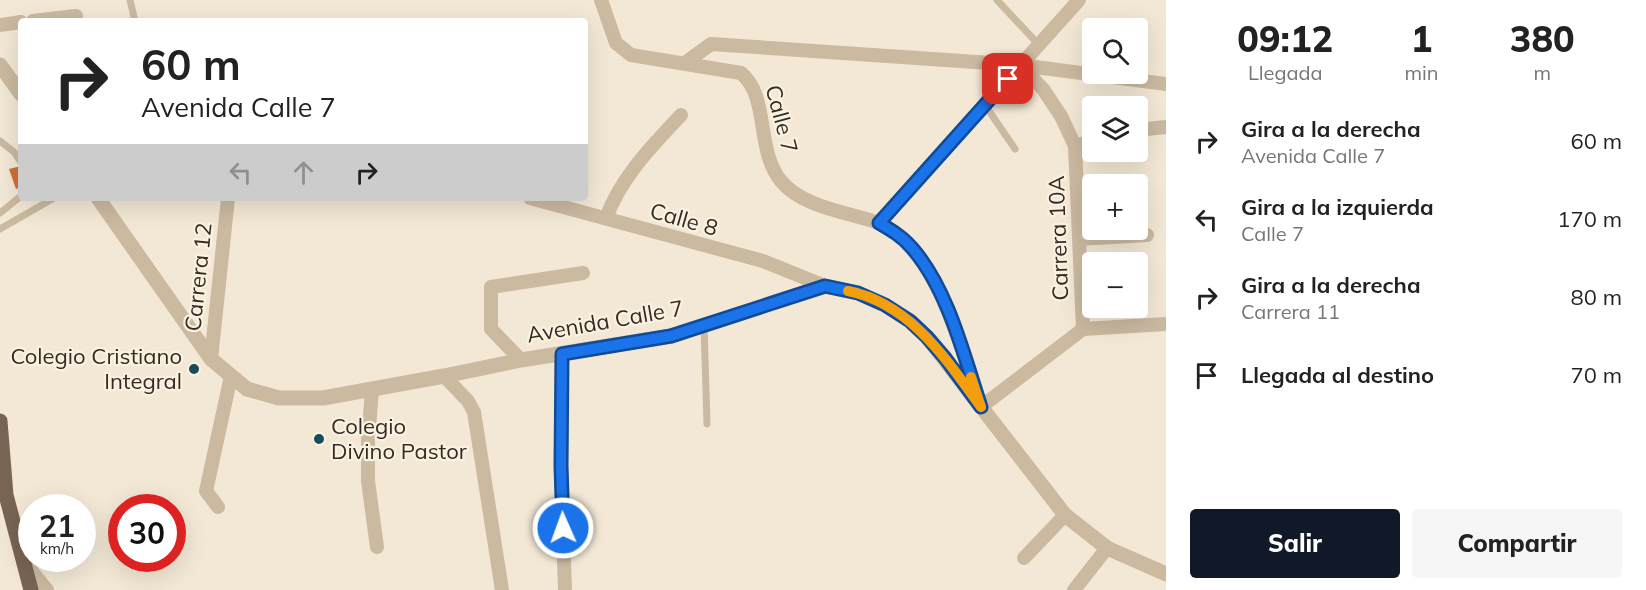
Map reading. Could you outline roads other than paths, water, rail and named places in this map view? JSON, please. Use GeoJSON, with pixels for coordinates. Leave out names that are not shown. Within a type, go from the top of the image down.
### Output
{"type":"FeatureCollection","features":[{"type":"Feature","properties":{"kind":"main road"},"geometry":{"type":"LineString","coordinates":[[0,421],[6,495],[18,540]]}},
{"type":"Feature","properties":{"kind":"main road"},"geometry":{"type":"LineString","coordinates":[[26,572],[31,590]]}},
{"type":"Feature","properties":{"kind":"street","name":"Calle 7"},"geometry":{"type":"LineString","coordinates":[[601,0],[616,43],[631,55],[741,73],[750,81],[756,93],[768,159],[781,181],[793,192],[822,207],[879,223],[912,248],[930,275],[949,312],[981,407]]}},
{"type":"Feature","properties":{"kind":"street"},"geometry":{"type":"LineString","coordinates":[[879,223],[1079,0]]}},
{"type":"Feature","properties":{"kind":"street"},"geometry":{"type":"LineString","coordinates":[[59,18],[76,16]]}},
{"type":"Feature","properties":{"kind":"street"},"geometry":{"type":"LineString","coordinates":[[0,25],[18,22]]}},
{"type":"Feature","properties":{"kind":"street"},"geometry":{"type":"LineString","coordinates":[[685,63],[711,44],[1020,65],[1166,84]]}},
{"type":"Feature","properties":{"kind":"street"},"geometry":{"type":"LineString","coordinates":[[0,65],[18,90]]}},
{"type":"Feature","properties":{"kind":"street"},"geometry":{"type":"LineString","coordinates":[[1020,65],[1043,89],[1061,116],[1075,146],[1082,144]]}},
{"type":"Feature","properties":{"kind":"street"},"geometry":{"type":"LineString","coordinates":[[606,218],[613,199],[645,153],[681,115]]}},
{"type":"Feature","properties":{"kind":"street"},"geometry":{"type":"LineString","coordinates":[[1148,129],[1166,127]]}},
{"type":"Feature","properties":{"kind":"street","name":"Carrera 10A"},"geometry":{"type":"LineString","coordinates":[[1075,146],[1083,329]]}},
{"type":"Feature","properties":{"kind":"street","name":"Avenida Calle 7"},"geometry":{"type":"LineString","coordinates":[[100,201],[211,360],[247,389],[279,398],[323,398],[521,360],[671,336],[825,286],[858,293],[885,305],[910,321],[927,337],[1065,515],[1107,548],[1166,574]]}},
{"type":"Feature","properties":{"kind":"street","name":"Carrera 12"},"geometry":{"type":"LineString","coordinates":[[211,360],[228,201]]}},
{"type":"Feature","properties":{"kind":"street","name":"Calle 8"},"geometry":{"type":"LineString","coordinates":[[541,201],[763,261],[825,286]]}},
{"type":"Feature","properties":{"kind":"street"},"geometry":{"type":"LineString","coordinates":[[521,360],[491,329],[491,287],[583,273]]}},
{"type":"Feature","properties":{"kind":"street"},"geometry":{"type":"LineString","coordinates":[[981,407],[1083,329],[1166,324]]}},
{"type":"Feature","properties":{"kind":"street"},"geometry":{"type":"LineString","coordinates":[[562,354],[561,466],[566,590]]}},
{"type":"Feature","properties":{"kind":"street"},"geometry":{"type":"LineString","coordinates":[[218,507],[206,491],[231,376]]}},
{"type":"Feature","properties":{"kind":"street"},"geometry":{"type":"LineString","coordinates":[[444,376],[468,401],[474,412],[502,590]]}},
{"type":"Feature","properties":{"kind":"street"},"geometry":{"type":"LineString","coordinates":[[372,390],[368,440],[369,481],[377,546]]}},
{"type":"Feature","properties":{"kind":"street"},"geometry":{"type":"LineString","coordinates":[[1024,558],[1065,515]]}},
{"type":"Feature","properties":{"kind":"street"},"geometry":{"type":"LineString","coordinates":[[1074,590],[1107,548]]}},
{"type":"Feature","properties":{"kind":"street"},"geometry":{"type":"LineString","coordinates":[[32,572],[47,590]]}},
{"type":"Feature","properties":{"kind":"lane"},"geometry":{"type":"LineString","coordinates":[[130,0],[134,18]]}},
{"type":"Feature","properties":{"kind":"lane"},"geometry":{"type":"LineString","coordinates":[[997,0],[1039,45]]}},
{"type":"Feature","properties":{"kind":"lane"},"geometry":{"type":"LineString","coordinates":[[985,105],[1015,149]]}},
{"type":"Feature","properties":{"kind":"lane"},"geometry":{"type":"LineString","coordinates":[[0,141],[18,158]]}},
{"type":"Feature","properties":{"kind":"lane"},"geometry":{"type":"LineString","coordinates":[[0,213],[18,198]]}},
{"type":"Feature","properties":{"kind":"lane"},"geometry":{"type":"LineString","coordinates":[[0,229],[49,201]]}},
{"type":"Feature","properties":{"kind":"lane"},"geometry":{"type":"LineString","coordinates":[[704,325],[707,424]]}},
{"type":"Feature","properties":{"kind":"place","name":"Colegio Cristiano Integral"},"geometry":{"type":"Point","coordinates":[194,369]}},
{"type":"Feature","properties":{"kind":"place","name":"Colegio Divino Pastor"},"geometry":{"type":"Point","coordinates":[319,439]}}]}
